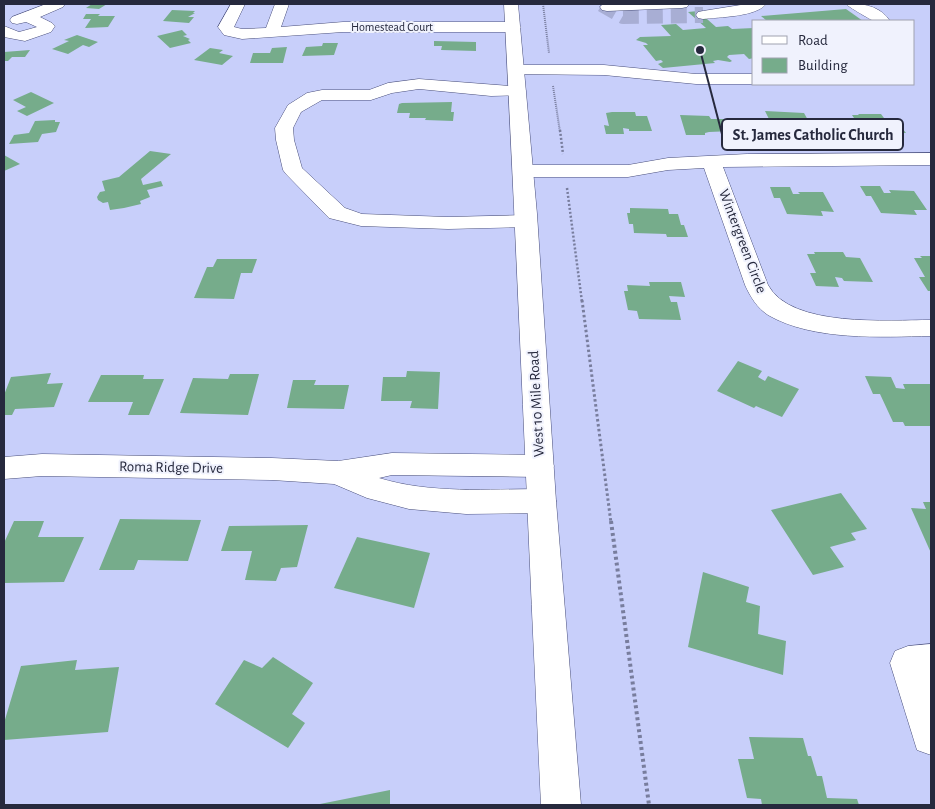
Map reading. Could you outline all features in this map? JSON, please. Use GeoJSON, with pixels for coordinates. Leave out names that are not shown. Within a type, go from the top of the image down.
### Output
{"type":"FeatureCollection","features":[{"type":"Feature","properties":{"kind":"street"},"geometry":{"type":"LineString","coordinates":[[4,24],[28,17],[58,4]]}},
{"type":"Feature","properties":{"kind":"street","name":"Homestead Court"},"geometry":{"type":"LineString","coordinates":[[238,4],[226,25],[227,30],[242,34],[351,27],[513,27]]}},
{"type":"Feature","properties":{"kind":"street"},"geometry":{"type":"LineString","coordinates":[[272,32],[282,4]]}},
{"type":"Feature","properties":{"kind":"street","name":"West 10 Mile Road"},"geometry":{"type":"LineString","coordinates":[[511,4],[561,805]]}},
{"type":"Feature","properties":{"kind":"street"},"geometry":{"type":"LineString","coordinates":[[607,7],[682,4]]}},
{"type":"Feature","properties":{"kind":"street"},"geometry":{"type":"LineString","coordinates":[[703,16],[744,10],[759,4]]}},
{"type":"Feature","properties":{"kind":"street"},"geometry":{"type":"LineString","coordinates":[[853,4],[871,12],[883,20]]}},
{"type":"Feature","properties":{"kind":"street"},"geometry":{"type":"LineString","coordinates":[[4,31],[9,34],[26,37],[46,29],[47,26],[43,23],[28,17]]}},
{"type":"Feature","properties":{"kind":"street"},"geometry":{"type":"LineString","coordinates":[[516,70],[621,71],[696,79],[752,79]]}},
{"type":"Feature","properties":{"kind":"street"},"geometry":{"type":"LineString","coordinates":[[517,91],[491,91],[419,84],[388,88],[372,95],[322,95],[313,97],[294,109],[284,128],[285,140],[293,170],[337,213],[362,220],[448,223],[526,221]]}},
{"type":"Feature","properties":{"kind":"street"},"geometry":{"type":"LineString","coordinates":[[522,164],[564,164],[628,172],[668,164],[711,162],[834,158],[931,160]]}},
{"type":"Feature","properties":{"kind":"street","name":"Wintergreen Circle"},"geometry":{"type":"LineString","coordinates":[[711,162],[752,274],[764,298],[778,310],[803,319],[838,326],[931,328]]}},
{"type":"Feature","properties":{"kind":"street","name":"Roma Ridge Drive"},"geometry":{"type":"LineString","coordinates":[[4,468],[42,465],[272,469],[338,473],[392,464],[539,466]]}},
{"type":"Feature","properties":{"kind":"street","name":"Roma Ridge Drive"},"geometry":{"type":"LineString","coordinates":[[338,473],[367,486],[392,494],[432,499],[541,501]]}},
{"type":"Feature","properties":{"kind":"street"},"geometry":{"type":"LineString","coordinates":[[931,661],[908,663],[931,736]]}},
{"type":"Feature","properties":{"kind":"path"},"geometry":{"type":"LineString","coordinates":[[543,4],[649,805]]}},
{"type":"Feature","properties":{"kind":"building"},"geometry":{"type":"Polygon","coordinates":[[[92,4],[107,4],[99,9],[86,8],[92,4]]]}},
{"type":"Feature","properties":{"kind":"building"},"geometry":{"type":"Polygon","coordinates":[[[846,9],[862,20],[766,20],[761,16],[846,9]]]}},
{"type":"Feature","properties":{"kind":"building"},"geometry":{"type":"Polygon","coordinates":[[[172,10],[195,11],[193,13],[195,13],[188,17],[194,17],[189,23],[163,21],[172,10]]]}},
{"type":"Feature","properties":{"kind":"building"},"geometry":{"type":"Polygon","coordinates":[[[698,11],[716,27],[728,26],[732,29],[752,28],[752,58],[749,59],[744,54],[729,55],[727,57],[732,61],[730,62],[718,60],[713,61],[715,63],[663,68],[658,64],[663,62],[661,60],[656,61],[643,45],[648,45],[636,40],[640,37],[671,36],[661,25],[676,24],[683,30],[706,28],[688,12],[698,11]]]}},
{"type":"Feature","properties":{"kind":"building"},"geometry":{"type":"Polygon","coordinates":[[[86,14],[115,16],[108,27],[85,28],[91,19],[83,19],[86,14]]]}},
{"type":"Feature","properties":{"kind":"building"},"geometry":{"type":"Polygon","coordinates":[[[182,30],[187,35],[183,36],[190,39],[188,40],[191,43],[170,48],[157,36],[182,30]]]}},
{"type":"Feature","properties":{"kind":"building"},"geometry":{"type":"Polygon","coordinates":[[[77,35],[98,42],[89,47],[83,45],[68,54],[52,49],[69,41],[64,40],[77,35]]]}},
{"type":"Feature","properties":{"kind":"building"},"geometry":{"type":"Polygon","coordinates":[[[434,41],[476,42],[476,51],[441,50],[442,46],[434,46],[434,41]]]}},
{"type":"Feature","properties":{"kind":"building"},"geometry":{"type":"Polygon","coordinates":[[[323,43],[338,43],[334,55],[302,56],[306,47],[322,46],[323,43]]]}},
{"type":"Feature","properties":{"kind":"building"},"geometry":{"type":"Polygon","coordinates":[[[287,47],[283,63],[250,63],[253,53],[270,53],[272,48],[287,47]]]}},
{"type":"Feature","properties":{"kind":"building"},"geometry":{"type":"Polygon","coordinates":[[[210,48],[223,50],[219,53],[233,56],[222,65],[194,60],[210,48]]]}},
{"type":"Feature","properties":{"kind":"building"},"geometry":{"type":"Polygon","coordinates":[[[30,50],[25,57],[12,57],[8,61],[4,61],[4,52],[30,50]]]}},
{"type":"Feature","properties":{"kind":"building"},"geometry":{"type":"Polygon","coordinates":[[[31,92],[54,103],[27,116],[17,111],[26,107],[13,100],[31,92]]]}},
{"type":"Feature","properties":{"kind":"building"},"geometry":{"type":"Polygon","coordinates":[[[452,102],[451,112],[454,112],[453,121],[409,118],[410,113],[397,113],[399,104],[402,103],[452,102]]]}},
{"type":"Feature","properties":{"kind":"building"},"geometry":{"type":"Polygon","coordinates":[[[765,111],[804,113],[813,129],[789,128],[793,137],[772,136],[765,123],[771,123],[765,111]]]}},
{"type":"Feature","properties":{"kind":"building"},"geometry":{"type":"Polygon","coordinates":[[[635,112],[636,116],[647,116],[652,131],[629,131],[629,129],[623,128],[624,134],[606,134],[604,125],[609,126],[606,113],[635,112]]]}},
{"type":"Feature","properties":{"kind":"building"},"geometry":{"type":"Polygon","coordinates":[[[881,114],[884,118],[894,118],[906,133],[883,133],[881,130],[875,130],[879,136],[861,136],[855,127],[860,127],[852,115],[881,114]]]}},
{"type":"Feature","properties":{"kind":"building"},"geometry":{"type":"Polygon","coordinates":[[[680,115],[727,119],[732,131],[709,132],[705,133],[705,135],[686,135],[680,115]]]}},
{"type":"Feature","properties":{"kind":"building"},"geometry":{"type":"Polygon","coordinates":[[[55,120],[55,122],[60,122],[56,132],[42,134],[38,142],[9,144],[14,135],[29,133],[35,121],[55,120]]]}},
{"type":"Feature","properties":{"kind":"building"},"geometry":{"type":"Polygon","coordinates":[[[150,151],[171,154],[141,179],[143,185],[161,181],[163,186],[147,190],[150,197],[140,201],[141,204],[124,208],[110,210],[108,202],[103,203],[98,200],[97,197],[100,192],[105,191],[102,181],[119,177],[150,151]]]}},
{"type":"Feature","properties":{"kind":"building"},"geometry":{"type":"Polygon","coordinates":[[[4,155],[20,164],[4,171],[4,155]]]}},
{"type":"Feature","properties":{"kind":"building"},"geometry":{"type":"Polygon","coordinates":[[[860,186],[880,186],[884,193],[891,193],[889,190],[914,191],[927,210],[914,210],[917,215],[881,213],[871,196],[866,196],[860,186]]]}},
{"type":"Feature","properties":{"kind":"building"},"geometry":{"type":"Polygon","coordinates":[[[770,187],[790,187],[793,194],[800,194],[798,192],[823,192],[834,212],[821,211],[823,216],[787,214],[780,198],[774,198],[770,187]]]}},
{"type":"Feature","properties":{"kind":"building"},"geometry":{"type":"Polygon","coordinates":[[[630,208],[668,209],[669,214],[678,214],[681,225],[684,225],[688,237],[667,237],[666,234],[634,233],[633,224],[629,224],[627,213],[630,213],[630,208]]]}},
{"type":"Feature","properties":{"kind":"building"},"geometry":{"type":"Polygon","coordinates":[[[814,252],[843,252],[846,257],[860,258],[873,282],[844,281],[842,278],[835,277],[839,287],[816,286],[810,273],[816,273],[807,254],[815,254],[814,252]]]}},
{"type":"Feature","properties":{"kind":"building"},"geometry":{"type":"Polygon","coordinates":[[[920,256],[931,256],[931,291],[928,291],[919,277],[925,277],[914,258],[922,258],[920,256]]]}},
{"type":"Feature","properties":{"kind":"building"},"geometry":{"type":"Polygon","coordinates":[[[217,259],[257,259],[252,273],[241,273],[234,299],[194,298],[207,267],[213,267],[217,259]]]}},
{"type":"Feature","properties":{"kind":"building"},"geometry":{"type":"Polygon","coordinates":[[[649,282],[681,282],[685,297],[669,296],[671,302],[677,302],[681,320],[639,319],[637,311],[628,310],[624,291],[628,291],[627,285],[650,286],[649,282]]]}},
{"type":"Feature","properties":{"kind":"building"},"geometry":{"type":"Polygon","coordinates":[[[738,361],[762,371],[758,377],[765,381],[768,376],[799,389],[782,417],[756,406],[754,408],[717,391],[738,361]]]}},
{"type":"Feature","properties":{"kind":"building"},"geometry":{"type":"Polygon","coordinates":[[[407,371],[440,372],[438,409],[410,408],[412,401],[381,401],[383,377],[406,377],[407,371]]]}},
{"type":"Feature","properties":{"kind":"building"},"geometry":{"type":"Polygon","coordinates":[[[51,373],[47,384],[63,383],[54,407],[15,409],[12,415],[4,415],[4,395],[11,377],[51,373]]]}},
{"type":"Feature","properties":{"kind":"building"},"geometry":{"type":"Polygon","coordinates":[[[230,374],[259,374],[248,415],[180,413],[193,378],[228,379],[230,374]]]}},
{"type":"Feature","properties":{"kind":"building"},"geometry":{"type":"Polygon","coordinates":[[[101,375],[144,375],[143,379],[164,379],[149,415],[128,415],[133,402],[88,402],[101,375]]]}},
{"type":"Feature","properties":{"kind":"building"},"geometry":{"type":"Polygon","coordinates":[[[865,376],[891,377],[896,388],[905,389],[903,384],[931,384],[931,426],[905,426],[903,422],[893,422],[880,394],[873,394],[865,376]]]}},
{"type":"Feature","properties":{"kind":"building"},"geometry":{"type":"Polygon","coordinates":[[[293,380],[316,380],[314,385],[349,385],[344,409],[287,408],[293,380]]]}},
{"type":"Feature","properties":{"kind":"building"},"geometry":{"type":"Polygon","coordinates":[[[841,493],[867,529],[851,533],[856,540],[830,547],[844,567],[813,575],[771,510],[841,493]]]}},
{"type":"Feature","properties":{"kind":"building"},"geometry":{"type":"Polygon","coordinates":[[[923,502],[931,502],[931,553],[911,508],[926,509],[923,502]]]}},
{"type":"Feature","properties":{"kind":"building"},"geometry":{"type":"Polygon","coordinates":[[[120,519],[201,520],[188,561],[138,560],[134,570],[99,570],[120,519]]]}},
{"type":"Feature","properties":{"kind":"building"},"geometry":{"type":"Polygon","coordinates":[[[14,521],[44,521],[38,537],[84,537],[64,582],[4,583],[4,543],[14,521]]]}},
{"type":"Feature","properties":{"kind":"building"},"geometry":{"type":"Polygon","coordinates":[[[308,525],[297,567],[281,568],[276,581],[245,580],[252,551],[221,551],[229,526],[308,525]]]}},
{"type":"Feature","properties":{"kind":"building"},"geometry":{"type":"Polygon","coordinates":[[[357,537],[430,553],[414,608],[334,588],[357,537]]]}},
{"type":"Feature","properties":{"kind":"building"},"geometry":{"type":"Polygon","coordinates":[[[703,572],[749,587],[746,602],[760,606],[758,634],[786,641],[783,675],[688,647],[703,572]]]}},
{"type":"Feature","properties":{"kind":"building"},"geometry":{"type":"Polygon","coordinates":[[[273,657],[313,683],[292,714],[305,723],[288,748],[215,704],[244,660],[262,668],[273,657]]]}},
{"type":"Feature","properties":{"kind":"building"},"geometry":{"type":"Polygon","coordinates":[[[77,660],[75,670],[119,667],[108,732],[4,740],[4,723],[21,666],[77,660]]]}},
{"type":"Feature","properties":{"kind":"building"},"geometry":{"type":"Polygon","coordinates":[[[749,737],[803,738],[808,756],[811,756],[817,776],[822,776],[827,798],[857,799],[859,805],[762,805],[761,799],[747,798],[738,759],[754,759],[749,737]]]}},
{"type":"Feature","properties":{"kind":"building"},"geometry":{"type":"Polygon","coordinates":[[[390,790],[390,805],[320,805],[320,804],[390,790]]]}},
{"type":"Feature","properties":{"kind":"tunnel"},"geometry":{"type":"LineString","coordinates":[[602,4],[623,16],[703,15]]}},
{"type":"Feature","properties":{"kind":"place","name":"St. James Catholic Church"},"geometry":{"type":"Point","coordinates":[700,50]}}]}
